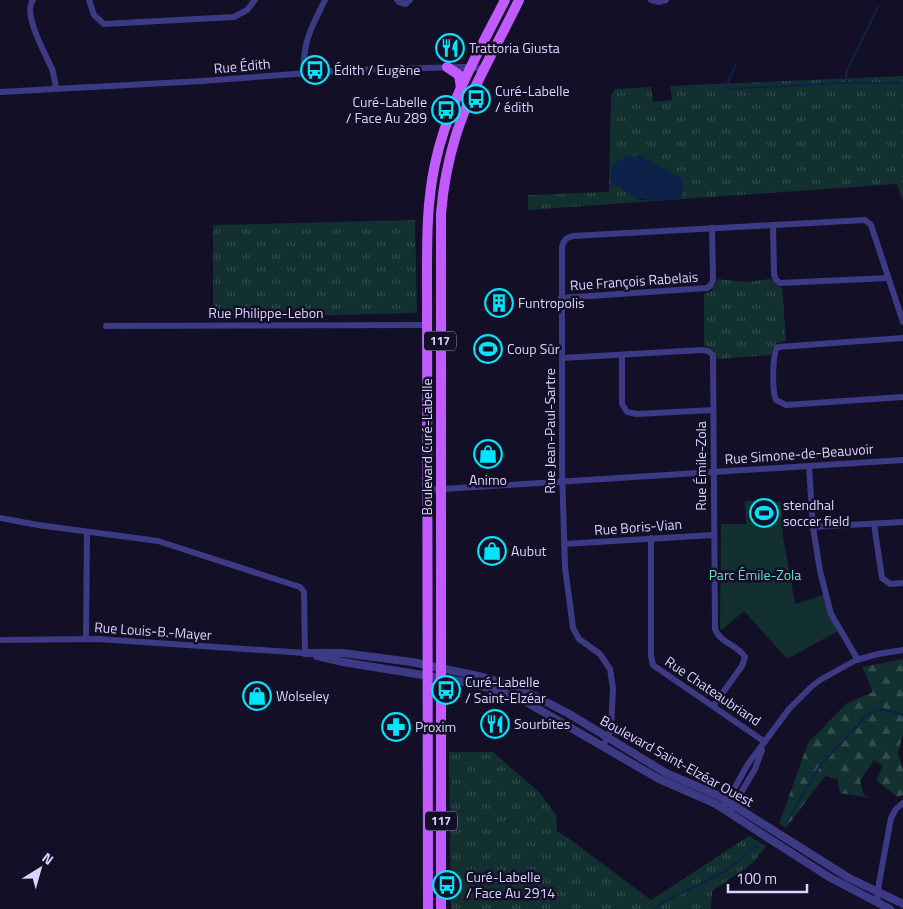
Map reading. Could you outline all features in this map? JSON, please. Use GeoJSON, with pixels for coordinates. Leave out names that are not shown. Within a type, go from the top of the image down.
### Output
{"type":"FeatureCollection","features":[{"type":"Feature","properties":{"kind":"main road","name":"Boulevard Curé-Labelle"},"geometry":{"type":"LineString","coordinates":[[428,909],[427,230],[430,190],[443,132],[471,67],[504,0]]}},
{"type":"Feature","properties":{"kind":"main road","name":"Boulevard Curé-Labelle"},"geometry":{"type":"LineString","coordinates":[[441,909],[440,245],[442,204],[448,165],[456,135],[469,102],[520,0]]}},
{"type":"Feature","properties":{"kind":"main road"},"geometry":{"type":"LineString","coordinates":[[447,67],[459,75],[461,89]]}},
{"type":"Feature","properties":{"kind":"street"},"geometry":{"type":"LineString","coordinates":[[33,0],[29,9],[38,38],[52,71],[56,88]]}},
{"type":"Feature","properties":{"kind":"street"},"geometry":{"type":"LineString","coordinates":[[89,0],[94,15],[104,24],[234,17],[247,10],[255,0]]}},
{"type":"Feature","properties":{"kind":"street"},"geometry":{"type":"LineString","coordinates":[[304,73],[303,55],[311,30],[325,0]]}},
{"type":"Feature","properties":{"kind":"street"},"geometry":{"type":"LineString","coordinates":[[397,0],[406,4],[410,0]]}},
{"type":"Feature","properties":{"kind":"street"},"geometry":{"type":"LineString","coordinates":[[651,0],[659,2],[666,0]]}},
{"type":"Feature","properties":{"kind":"street","name":"Rue Édith"},"geometry":{"type":"LineString","coordinates":[[0,92],[202,81],[349,70],[447,67],[485,69]]}},
{"type":"Feature","properties":{"kind":"street","name":"Rue Jean-Paul-Sartre"},"geometry":{"type":"LineString","coordinates":[[603,746],[611,730],[613,688],[610,669],[600,654],[579,639],[573,628],[565,567],[562,482],[561,298],[562,248],[567,238],[712,228],[867,221],[872,228],[903,322]]}},
{"type":"Feature","properties":{"kind":"street"},"geometry":{"type":"LineString","coordinates":[[773,225],[774,274],[780,283],[888,278]]}},
{"type":"Feature","properties":{"kind":"street","name":"Rue François Rabelais"},"geometry":{"type":"LineString","coordinates":[[561,298],[709,288],[712,285],[713,278],[712,228]]}},
{"type":"Feature","properties":{"kind":"street","name":"Rue Philippe-Lebon"},"geometry":{"type":"LineString","coordinates":[[106,326],[427,325]]}},
{"type":"Feature","properties":{"kind":"street"},"geometry":{"type":"LineString","coordinates":[[903,338],[778,346],[774,353],[774,393],[777,401],[786,405],[903,397]]}},
{"type":"Feature","properties":{"kind":"street","name":"Rue Émile-Zola"},"geometry":{"type":"LineString","coordinates":[[562,358],[702,350],[711,352],[713,358],[715,629],[719,636],[742,652],[745,657],[742,666],[713,706]]}},
{"type":"Feature","properties":{"kind":"street"},"geometry":{"type":"LineString","coordinates":[[622,355],[622,404],[627,412],[637,414],[713,410]]}},
{"type":"Feature","properties":{"kind":"street","name":"Rue Simone-de-Beauvoir"},"geometry":{"type":"LineString","coordinates":[[427,490],[903,460]]}},
{"type":"Feature","properties":{"kind":"street"},"geometry":{"type":"LineString","coordinates":[[809,466],[813,527],[820,571],[830,614],[858,660]]}},
{"type":"Feature","properties":{"kind":"street"},"geometry":{"type":"LineString","coordinates":[[0,518],[158,541],[302,588],[304,592],[305,653]]}},
{"type":"Feature","properties":{"kind":"street"},"geometry":{"type":"LineString","coordinates":[[813,527],[903,522]]}},
{"type":"Feature","properties":{"kind":"street"},"geometry":{"type":"LineString","coordinates":[[874,524],[882,578],[890,584],[903,583]]}},
{"type":"Feature","properties":{"kind":"street"},"geometry":{"type":"LineString","coordinates":[[86,639],[87,532]]}},
{"type":"Feature","properties":{"kind":"street","name":"Rue Boris-Vian"},"geometry":{"type":"LineString","coordinates":[[564,544],[714,535]]}},
{"type":"Feature","properties":{"kind":"street","name":"Rue Chateaubriand"},"geometry":{"type":"LineString","coordinates":[[651,538],[652,663],[765,742]]}},
{"type":"Feature","properties":{"kind":"street","name":"Rue Louis-B.-Mayer"},"geometry":{"type":"LineString","coordinates":[[0,640],[86,639],[305,653],[343,662],[427,670]]}},
{"type":"Feature","properties":{"kind":"street"},"geometry":{"type":"LineString","coordinates":[[726,811],[755,769],[765,742],[798,698],[820,680],[858,660],[878,654],[903,650]]}},
{"type":"Feature","properties":{"kind":"street","name":"Boulevard Saint-Elzéar Ouest"},"geometry":{"type":"LineString","coordinates":[[427,670],[483,677],[520,688],[558,708],[666,773],[706,789],[731,803],[830,867],[903,904]]}},
{"type":"Feature","properties":{"kind":"street","name":"Boulevard Saint-Elzéar Ouest"},"geometry":{"type":"LineString","coordinates":[[441,672],[521,699],[659,778],[726,811],[828,877],[890,909]]}},
{"type":"Feature","properties":{"kind":"street"},"geometry":{"type":"LineString","coordinates":[[877,903],[891,818],[903,802]]}},
{"type":"Feature","properties":{"kind":"green space"},"geometry":{"type":"Polygon","coordinates":[[[903,76],[903,203],[897,184],[528,210],[528,195],[609,192],[611,96],[615,89],[651,87],[653,102],[672,100],[670,86],[903,76]],[[639,155],[620,185],[624,190],[643,201],[681,179],[639,155]]]}},
{"type":"Feature","properties":{"kind":"green space"},"geometry":{"type":"Polygon","coordinates":[[[415,220],[417,313],[213,318],[213,225],[415,220]]]}},
{"type":"Feature","properties":{"kind":"green space"},"geometry":{"type":"Polygon","coordinates":[[[718,279],[746,282],[771,279],[782,288],[786,341],[777,343],[771,355],[717,359],[709,347],[704,346],[704,293],[711,292],[718,279]]]}},
{"type":"Feature","properties":{"kind":"green space","name":"Parc Émile-Zola"},"geometry":{"type":"Polygon","coordinates":[[[745,501],[781,502],[783,536],[795,604],[826,594],[840,630],[787,659],[744,611],[722,630],[720,628],[721,524],[746,524],[745,501]]]}},
{"type":"Feature","properties":{"kind":"green space"},"geometry":{"type":"Polygon","coordinates":[[[903,659],[903,734],[898,753],[903,771],[903,795],[897,797],[876,780],[883,766],[874,760],[860,781],[864,795],[870,798],[840,793],[838,779],[825,776],[786,828],[779,824],[808,743],[847,703],[873,692],[862,667],[903,659]]]}},
{"type":"Feature","properties":{"kind":"green space"},"geometry":{"type":"Polygon","coordinates":[[[449,752],[493,752],[539,792],[556,815],[557,831],[651,900],[749,836],[766,846],[753,863],[712,891],[711,909],[451,909],[449,752]]]}},
{"type":"Feature","properties":{"kind":"water"},"geometry":{"type":"Polygon","coordinates":[[[639,155],[682,179],[683,191],[681,197],[677,200],[647,200],[633,196],[620,186],[611,185],[612,164],[628,157],[639,155]]]}},
{"type":"Feature","properties":{"kind":"waterway"},"geometry":{"type":"LineString","coordinates":[[847,81],[847,70],[878,7]]}},
{"type":"Feature","properties":{"kind":"waterway"},"geometry":{"type":"LineString","coordinates":[[736,64],[726,86],[728,89],[839,83],[903,83]]}},
{"type":"Feature","properties":{"kind":"waterway"},"geometry":{"type":"LineString","coordinates":[[787,821],[819,767],[867,715],[883,709],[903,715]]}},
{"type":"Feature","properties":{"kind":"waterway"},"geometry":{"type":"LineString","coordinates":[[654,909],[663,902],[724,872],[758,845]]}},
{"type":"Feature","properties":{"kind":"place","name":"Trattoria Giusta"},"geometry":{"type":"Point","coordinates":[450,48]}},
{"type":"Feature","properties":{"kind":"place","name":"Édith / Eugène"},"geometry":{"type":"Point","coordinates":[315,70]}},
{"type":"Feature","properties":{"kind":"place","name":"Curé-Labelle / édith"},"geometry":{"type":"Point","coordinates":[476,99]}},
{"type":"Feature","properties":{"kind":"place","name":"Curé-Labelle / Face Au 289"},"geometry":{"type":"Point","coordinates":[446,110]}},
{"type":"Feature","properties":{"kind":"place","name":"Funtropolis"},"geometry":{"type":"Point","coordinates":[499,303]}},
{"type":"Feature","properties":{"kind":"place","name":"Coup Sûr"},"geometry":{"type":"Point","coordinates":[488,349]}},
{"type":"Feature","properties":{"kind":"place","name":"Animo"},"geometry":{"type":"Point","coordinates":[488,454]}},
{"type":"Feature","properties":{"kind":"place","name":"stendhal soccer field"},"geometry":{"type":"Point","coordinates":[764,513]}},
{"type":"Feature","properties":{"kind":"place","name":"Aubut"},"geometry":{"type":"Point","coordinates":[492,551]}},
{"type":"Feature","properties":{"kind":"place","name":"Curé-Labelle / Saint-Elzéar"},"geometry":{"type":"Point","coordinates":[446,690]}},
{"type":"Feature","properties":{"kind":"place","name":"Wolseley"},"geometry":{"type":"Point","coordinates":[257,696]}},
{"type":"Feature","properties":{"kind":"place","name":"Sourbites"},"geometry":{"type":"Point","coordinates":[495,724]}},
{"type":"Feature","properties":{"kind":"place","name":"Proxim"},"geometry":{"type":"Point","coordinates":[396,727]}},
{"type":"Feature","properties":{"kind":"place","name":"Curé-Labelle / Face Au 2914"},"geometry":{"type":"Point","coordinates":[447,885]}}]}
